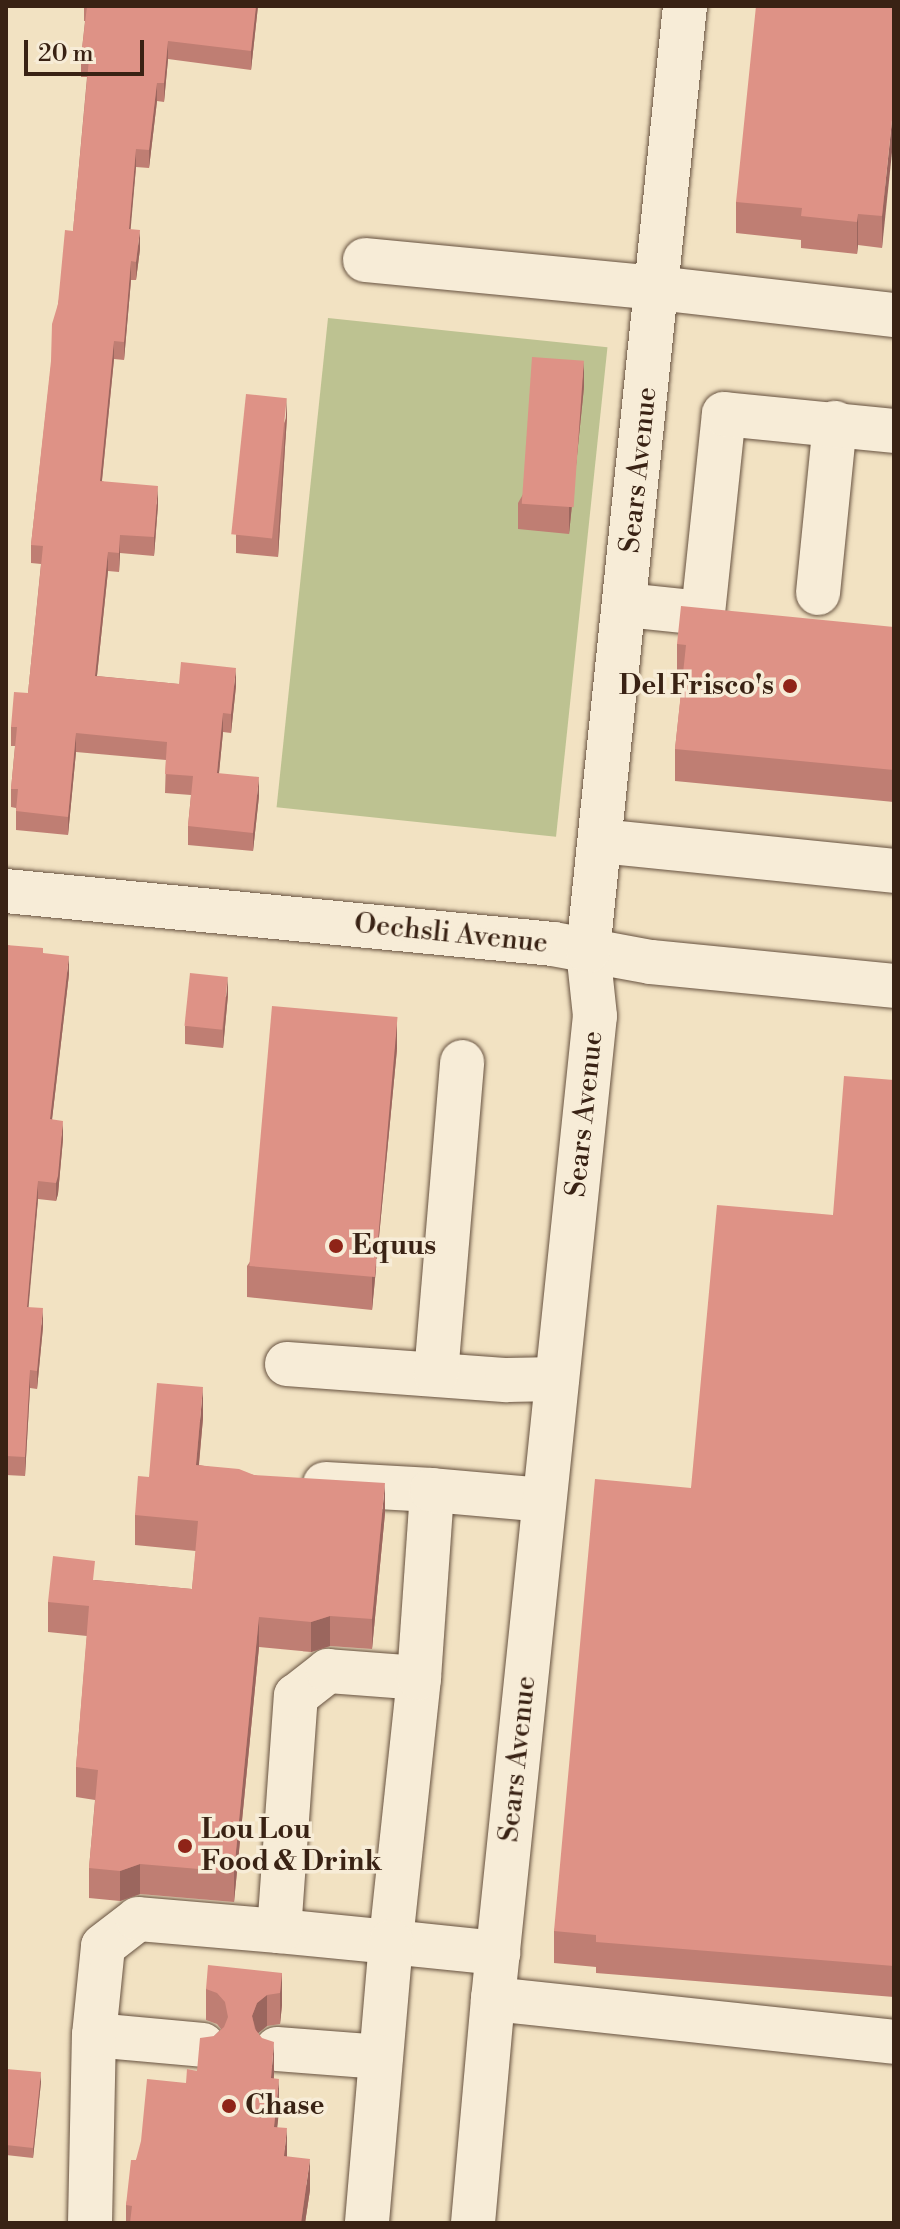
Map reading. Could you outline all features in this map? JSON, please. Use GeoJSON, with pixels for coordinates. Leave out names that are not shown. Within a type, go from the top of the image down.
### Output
{"type":"FeatureCollection","features":[{"type":"Feature","properties":{"kind":"street","name":"Sears Avenue"},"geometry":{"type":"LineString","coordinates":[[473,2223],[493,1999],[595,1016],[588,951],[685,6]]}},
{"type":"Feature","properties":{"kind":"street"},"geometry":{"type":"LineString","coordinates":[[365,260],[894,315]]}},
{"type":"Feature","properties":{"kind":"street"},"geometry":{"type":"LineString","coordinates":[[625,605],[703,613],[724,414],[894,431]]}},
{"type":"Feature","properties":{"kind":"street"},"geometry":{"type":"LineString","coordinates":[[818,593],[835,423]]}},
{"type":"Feature","properties":{"kind":"street"},"geometry":{"type":"LineString","coordinates":[[601,841],[894,871]]}},
{"type":"Feature","properties":{"kind":"street","name":"Oechsli Avenue"},"geometry":{"type":"LineString","coordinates":[[6,891],[553,944],[651,962],[894,986]]}},
{"type":"Feature","properties":{"kind":"street"},"geometry":{"type":"LineString","coordinates":[[436,1374],[462,1062]]}},
{"type":"Feature","properties":{"kind":"street"},"geometry":{"type":"LineString","coordinates":[[287,1364],[557,1379]]}},
{"type":"Feature","properties":{"kind":"street"},"geometry":{"type":"LineString","coordinates":[[284,1482],[544,1500]]}},
{"type":"Feature","properties":{"kind":"street"},"geometry":{"type":"LineString","coordinates":[[367,2223],[391,1942],[419,1678],[432,1490]]}},
{"type":"Feature","properties":{"kind":"street"},"geometry":{"type":"LineString","coordinates":[[279,1931],[296,1696],[328,1671],[419,1678]]}},
{"type":"Feature","properties":{"kind":"street"},"geometry":{"type":"LineString","coordinates":[[90,2223],[94,2035],[103,1946],[138,1919],[498,1953]]}},
{"type":"Feature","properties":{"kind":"street"},"geometry":{"type":"LineString","coordinates":[[493,1999],[894,2042]]}},
{"type":"Feature","properties":{"kind":"street"},"geometry":{"type":"LineString","coordinates":[[94,2035],[203,2045]]}},
{"type":"Feature","properties":{"kind":"street"},"geometry":{"type":"LineString","coordinates":[[277,2049],[381,2057]]}},
{"type":"Feature","properties":{"kind":"green space"},"geometry":{"type":"Polygon","coordinates":[[[328,318],[607,347],[556,837],[277,807],[328,318]]]}},
{"type":"Feature","properties":{"kind":"building"},"geometry":{"type":"Polygon","coordinates":[[[87,6],[256,6],[251,51],[168,41],[164,83],[157,83],[149,150],[136,149],[129,229],[140,230],[136,262],[131,261],[124,342],[114,341],[100,481],[158,486],[154,537],[120,535],[119,553],[108,552],[95,676],[179,684],[181,662],[236,668],[231,714],[223,713],[217,773],[259,777],[253,833],[188,826],[193,776],[165,774],[167,742],[76,733],[68,817],[16,811],[18,789],[11,789],[17,727],[11,727],[14,692],[28,693],[43,546],[31,545],[51,361],[52,324],[58,304],[65,230],[73,231],[89,59],[81,58],[87,6]]]}},
{"type":"Feature","properties":{"kind":"building"},"geometry":{"type":"Polygon","coordinates":[[[756,6],[894,6],[894,101],[882,216],[858,214],[857,222],[801,216],[802,208],[736,202],[756,6]]]}},
{"type":"Feature","properties":{"kind":"building"},"geometry":{"type":"Polygon","coordinates":[[[532,357],[584,361],[574,507],[522,504],[532,357]]]}},
{"type":"Feature","properties":{"kind":"building"},"geometry":{"type":"Polygon","coordinates":[[[246,394],[287,398],[272,539],[231,534],[246,394]]]}},
{"type":"Feature","properties":{"kind":"building"},"geometry":{"type":"Polygon","coordinates":[[[681,606],[894,627],[894,770],[675,749],[686,645],[677,644],[681,606]]]}},
{"type":"Feature","properties":{"kind":"building"},"geometry":{"type":"Polygon","coordinates":[[[6,945],[43,948],[43,953],[69,956],[50,1119],[63,1121],[58,1176],[56,1183],[38,1181],[27,1307],[43,1308],[37,1371],[30,1370],[25,1457],[6,1456],[6,945]]]}},
{"type":"Feature","properties":{"kind":"building"},"geometry":{"type":"Polygon","coordinates":[[[190,973],[228,977],[222,1030],[184,1026],[190,973]]]}},
{"type":"Feature","properties":{"kind":"building"},"geometry":{"type":"Polygon","coordinates":[[[272,1006],[398,1017],[375,1277],[249,1266],[272,1006]]]}},
{"type":"Feature","properties":{"kind":"building"},"geometry":{"type":"Polygon","coordinates":[[[844,1076],[894,1080],[894,1966],[596,1942],[596,1935],[554,1931],[595,1479],[691,1488],[717,1205],[833,1215],[844,1076]]]}},
{"type":"Feature","properties":{"kind":"building"},"geometry":{"type":"Polygon","coordinates":[[[157,1383],[203,1387],[196,1465],[239,1469],[254,1475],[385,1483],[372,1619],[330,1616],[311,1622],[259,1617],[234,1872],[140,1864],[120,1871],[89,1868],[98,1770],[76,1767],[89,1606],[48,1602],[53,1556],[95,1561],[93,1580],[192,1589],[198,1521],[135,1515],[138,1476],[149,1477],[157,1383]]]}},
{"type":"Feature","properties":{"kind":"building","name":"Chase"},"geometry":{"type":"Polygon","coordinates":[[[208,1965],[282,1973],[280,1993],[267,1995],[257,2003],[252,2016],[255,2029],[262,2038],[274,2042],[271,2078],[279,2079],[274,2127],[287,2128],[284,2156],[310,2159],[301,2223],[130,2223],[132,2206],[126,2205],[131,2160],[136,2160],[141,2141],[147,2079],[186,2083],[187,2069],[197,2071],[200,2038],[214,2036],[224,2027],[228,2017],[225,2002],[217,1993],[206,1989],[208,1965]]]}},
{"type":"Feature","properties":{"kind":"building"},"geometry":{"type":"Polygon","coordinates":[[[6,2069],[41,2072],[33,2148],[6,2145],[6,2069]]]}},
{"type":"Feature","properties":{"kind":"place","name":"Del Frisco's"},"geometry":{"type":"Point","coordinates":[790,686]}},
{"type":"Feature","properties":{"kind":"place","name":"Equus"},"geometry":{"type":"Point","coordinates":[336,1246]}},
{"type":"Feature","properties":{"kind":"place","name":"Lou Lou Food & Drink"},"geometry":{"type":"Point","coordinates":[185,1846]}},
{"type":"Feature","properties":{"kind":"place","name":"Chase"},"geometry":{"type":"Point","coordinates":[229,2106]}}]}
